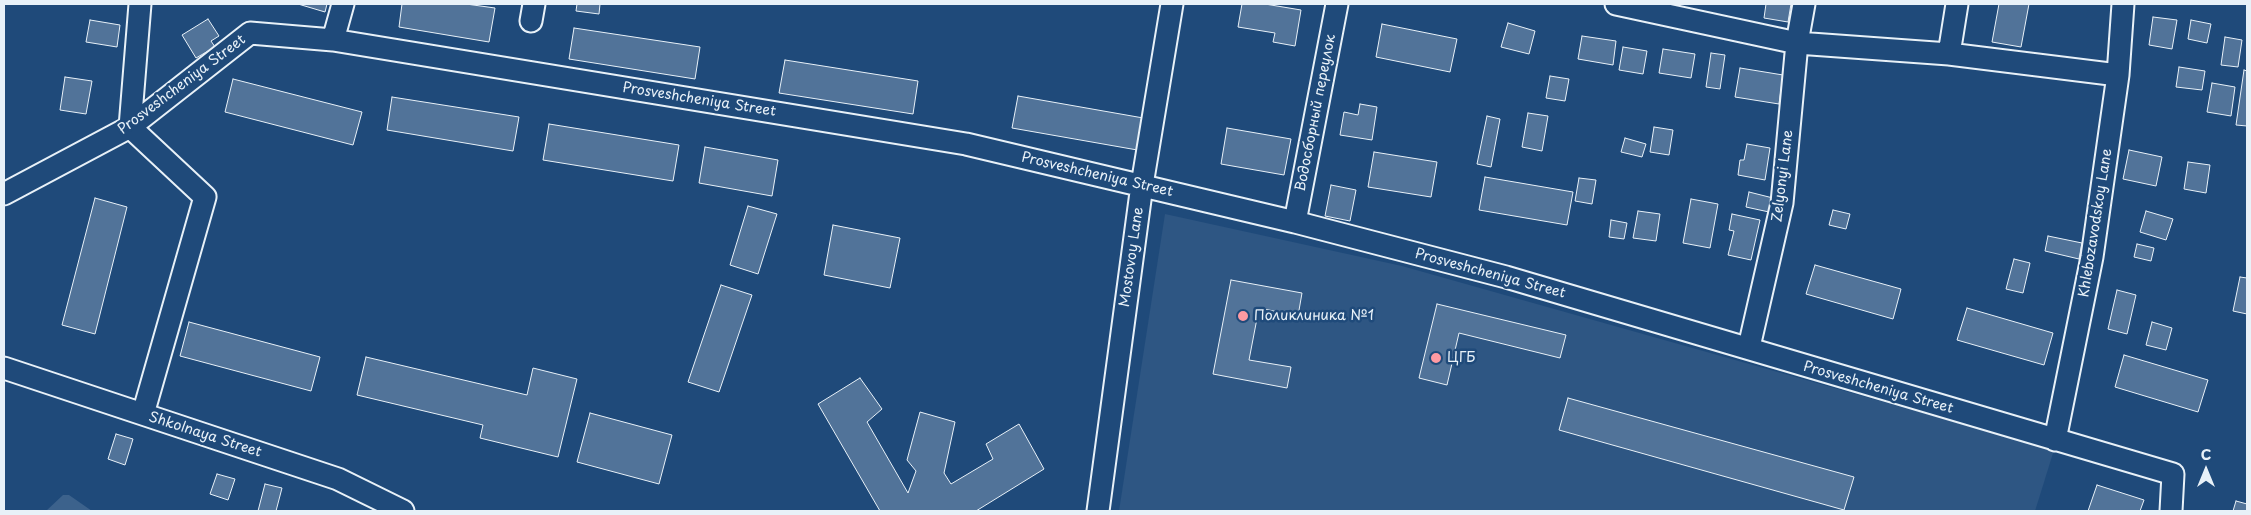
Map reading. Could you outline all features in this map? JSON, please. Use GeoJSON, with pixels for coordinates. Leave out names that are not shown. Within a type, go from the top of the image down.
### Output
{"type":"FeatureCollection","features":[{"type":"Feature","properties":{"kind":"street"},"geometry":{"type":"LineString","coordinates":[[140,4],[130,127],[205,197],[143,414]]}},
{"type":"Feature","properties":{"kind":"street"},"geometry":{"type":"LineString","coordinates":[[333,40],[343,4]]}},
{"type":"Feature","properties":{"kind":"street","name":"Mostovoy Lane"},"geometry":{"type":"LineString","coordinates":[[1098,511],[1142,185],[1172,4]]}},
{"type":"Feature","properties":{"kind":"street","name":"Водосборный переулок"},"geometry":{"type":"LineString","coordinates":[[1295,222],[1337,4]]}},
{"type":"Feature","properties":{"kind":"street"},"geometry":{"type":"LineString","coordinates":[[1616,4],[1797,43],[1949,54],[2118,75]]}},
{"type":"Feature","properties":{"kind":"street","name":"Zelyonyi Lane"},"geometry":{"type":"LineString","coordinates":[[1748,347],[1782,203],[1797,43],[1804,4]]}},
{"type":"Feature","properties":{"kind":"street"},"geometry":{"type":"LineString","coordinates":[[1949,54],[1957,4]]}},
{"type":"Feature","properties":{"kind":"street","name":"Khlebozavodskoy Lane"},"geometry":{"type":"LineString","coordinates":[[2055,440],[2092,257],[2118,75],[2123,4]]}},
{"type":"Feature","properties":{"kind":"street","name":"Prosveshcheniya Street"},"geometry":{"type":"LineString","coordinates":[[4,194],[130,127],[250,33],[333,40],[966,144],[1295,222],[1506,277],[2174,474],[2172,511]]}},
{"type":"Feature","properties":{"kind":"street","name":"Shkolnaya Street"},"geometry":{"type":"LineString","coordinates":[[4,368],[338,479],[403,511]]}},
{"type":"Feature","properties":{"kind":"shaded area","name":"ЦГБ"},"geometry":{"type":"Polygon","coordinates":[[[1165,214],[1402,266],[2054,450],[2035,511],[1119,511],[1165,214]]]}},
{"type":"Feature","properties":{"kind":"shaded area"},"geometry":{"type":"Polygon","coordinates":[[[63,495],[69,495],[92,511],[46,511],[63,495]]]}},
{"type":"Feature","properties":{"kind":"building"},"geometry":{"type":"Polygon","coordinates":[[[298,4],[327,4],[325,12],[298,4]]]}},
{"type":"Feature","properties":{"kind":"building"},"geometry":{"type":"Polygon","coordinates":[[[402,4],[466,4],[495,8],[489,42],[399,27],[402,4]]]}},
{"type":"Feature","properties":{"kind":"building"},"geometry":{"type":"Polygon","coordinates":[[[577,4],[600,4],[599,14],[576,11],[577,4]]]}},
{"type":"Feature","properties":{"kind":"building"},"geometry":{"type":"Polygon","coordinates":[[[1242,4],[1265,4],[1301,10],[1295,46],[1273,42],[1275,33],[1238,27],[1242,4]]]}},
{"type":"Feature","properties":{"kind":"building"},"geometry":{"type":"Polygon","coordinates":[[[1766,4],[1791,4],[1788,22],[1764,18],[1766,4]]]}},
{"type":"Feature","properties":{"kind":"building"},"geometry":{"type":"Polygon","coordinates":[[[1999,4],[2029,4],[2021,47],[1992,42],[1999,4]]]}},
{"type":"Feature","properties":{"kind":"building"},"geometry":{"type":"Polygon","coordinates":[[[2153,17],[2177,20],[2172,49],[2149,45],[2153,17]]]}},
{"type":"Feature","properties":{"kind":"building"},"geometry":{"type":"Polygon","coordinates":[[[208,19],[219,36],[211,41],[215,47],[196,58],[182,35],[208,19]]]}},
{"type":"Feature","properties":{"kind":"building"},"geometry":{"type":"Polygon","coordinates":[[[90,20],[120,25],[117,47],[86,42],[90,20]]]}},
{"type":"Feature","properties":{"kind":"building"},"geometry":{"type":"Polygon","coordinates":[[[2191,20],[2211,24],[2207,43],[2188,39],[2191,20]]]}},
{"type":"Feature","properties":{"kind":"building"},"geometry":{"type":"Polygon","coordinates":[[[1508,23],[1535,31],[1529,54],[1501,47],[1508,23]]]}},
{"type":"Feature","properties":{"kind":"building"},"geometry":{"type":"Polygon","coordinates":[[[1382,24],[1457,39],[1450,72],[1376,57],[1382,24]]]}},
{"type":"Feature","properties":{"kind":"building"},"geometry":{"type":"Polygon","coordinates":[[[574,28],[700,47],[695,79],[569,59],[574,28]]]}},
{"type":"Feature","properties":{"kind":"building"},"geometry":{"type":"Polygon","coordinates":[[[1582,36],[1616,41],[1613,65],[1578,59],[1582,36]]]}},
{"type":"Feature","properties":{"kind":"building"},"geometry":{"type":"Polygon","coordinates":[[[2225,37],[2242,40],[2238,67],[2221,65],[2225,37]]]}},
{"type":"Feature","properties":{"kind":"building"},"geometry":{"type":"Polygon","coordinates":[[[1623,47],[1647,51],[1643,74],[1619,70],[1623,47]]]}},
{"type":"Feature","properties":{"kind":"building"},"geometry":{"type":"Polygon","coordinates":[[[1663,49],[1695,54],[1691,78],[1659,73],[1663,49]]]}},
{"type":"Feature","properties":{"kind":"building"},"geometry":{"type":"Polygon","coordinates":[[[1711,53],[1725,55],[1720,89],[1706,87],[1711,53]]]}},
{"type":"Feature","properties":{"kind":"building"},"geometry":{"type":"Polygon","coordinates":[[[785,60],[918,81],[913,114],[779,93],[785,60]]]}},
{"type":"Feature","properties":{"kind":"building"},"geometry":{"type":"Polygon","coordinates":[[[2179,67],[2205,71],[2202,90],[2176,87],[2179,67]]]}},
{"type":"Feature","properties":{"kind":"building"},"geometry":{"type":"Polygon","coordinates":[[[1740,68],[1783,75],[1779,104],[1735,97],[1740,68]]]}},
{"type":"Feature","properties":{"kind":"building"},"geometry":{"type":"Polygon","coordinates":[[[2244,70],[2247,71],[2247,126],[2236,125],[2244,70]]]}},
{"type":"Feature","properties":{"kind":"building"},"geometry":{"type":"Polygon","coordinates":[[[1550,76],[1569,79],[1565,101],[1546,98],[1550,76]]]}},
{"type":"Feature","properties":{"kind":"building"},"geometry":{"type":"Polygon","coordinates":[[[65,77],[92,81],[86,114],[60,110],[65,77]]]}},
{"type":"Feature","properties":{"kind":"building"},"geometry":{"type":"Polygon","coordinates":[[[233,79],[362,112],[353,145],[225,112],[233,79]]]}},
{"type":"Feature","properties":{"kind":"building"},"geometry":{"type":"Polygon","coordinates":[[[2212,83],[2235,87],[2231,116],[2207,112],[2212,83]]]}},
{"type":"Feature","properties":{"kind":"building"},"geometry":{"type":"Polygon","coordinates":[[[1018,96],[1149,119],[1143,151],[1012,128],[1018,96]]]}},
{"type":"Feature","properties":{"kind":"building"},"geometry":{"type":"Polygon","coordinates":[[[392,97],[519,117],[513,151],[387,130],[392,97]]]}},
{"type":"Feature","properties":{"kind":"building"},"geometry":{"type":"Polygon","coordinates":[[[1360,104],[1377,107],[1372,140],[1340,135],[1344,112],[1358,115],[1360,104]]]}},
{"type":"Feature","properties":{"kind":"building"},"geometry":{"type":"Polygon","coordinates":[[[1528,113],[1548,116],[1542,151],[1522,147],[1528,113]]]}},
{"type":"Feature","properties":{"kind":"building"},"geometry":{"type":"Polygon","coordinates":[[[1487,116],[1500,119],[1491,167],[1477,164],[1487,116]]]}},
{"type":"Feature","properties":{"kind":"building"},"geometry":{"type":"Polygon","coordinates":[[[549,124],[679,145],[673,181],[543,160],[549,124]]]}},
{"type":"Feature","properties":{"kind":"building"},"geometry":{"type":"Polygon","coordinates":[[[1654,127],[1673,130],[1669,155],[1650,152],[1654,127]]]}},
{"type":"Feature","properties":{"kind":"building"},"geometry":{"type":"Polygon","coordinates":[[[1227,128],[1291,139],[1284,175],[1221,164],[1227,128]]]}},
{"type":"Feature","properties":{"kind":"building"},"geometry":{"type":"Polygon","coordinates":[[[1625,138],[1646,144],[1642,157],[1621,152],[1625,138]]]}},
{"type":"Feature","properties":{"kind":"building"},"geometry":{"type":"Polygon","coordinates":[[[1747,144],[1770,148],[1765,180],[1738,175],[1740,160],[1744,160],[1747,144]]]}},
{"type":"Feature","properties":{"kind":"building"},"geometry":{"type":"Polygon","coordinates":[[[705,147],[778,160],[772,196],[699,183],[705,147]]]}},
{"type":"Feature","properties":{"kind":"building"},"geometry":{"type":"Polygon","coordinates":[[[2129,150],[2162,157],[2156,186],[2123,179],[2129,150]]]}},
{"type":"Feature","properties":{"kind":"building"},"geometry":{"type":"Polygon","coordinates":[[[1374,152],[1437,162],[1431,197],[1368,187],[1374,152]]]}},
{"type":"Feature","properties":{"kind":"building"},"geometry":{"type":"Polygon","coordinates":[[[2188,162],[2210,165],[2206,193],[2184,189],[2188,162]]]}},
{"type":"Feature","properties":{"kind":"building"},"geometry":{"type":"Polygon","coordinates":[[[1485,177],[1573,192],[1567,225],[1479,210],[1485,177]]]}},
{"type":"Feature","properties":{"kind":"building"},"geometry":{"type":"Polygon","coordinates":[[[1579,178],[1596,180],[1592,204],[1575,201],[1579,178]]]}},
{"type":"Feature","properties":{"kind":"building"},"geometry":{"type":"Polygon","coordinates":[[[1331,185],[1356,190],[1350,221],[1325,216],[1331,185]]]}},
{"type":"Feature","properties":{"kind":"building"},"geometry":{"type":"Polygon","coordinates":[[[1749,192],[1773,198],[1769,212],[1746,207],[1749,192]]]}},
{"type":"Feature","properties":{"kind":"building"},"geometry":{"type":"Polygon","coordinates":[[[95,198],[127,207],[95,334],[62,325],[95,198]]]}},
{"type":"Feature","properties":{"kind":"building"},"geometry":{"type":"Polygon","coordinates":[[[1691,199],[1718,204],[1710,248],[1683,243],[1691,199]]]}},
{"type":"Feature","properties":{"kind":"building"},"geometry":{"type":"Polygon","coordinates":[[[748,206],[777,214],[758,274],[730,265],[748,206]]]}},
{"type":"Feature","properties":{"kind":"building"},"geometry":{"type":"Polygon","coordinates":[[[1833,210],[1850,214],[1846,229],[1829,225],[1833,210]]]}},
{"type":"Feature","properties":{"kind":"building"},"geometry":{"type":"Polygon","coordinates":[[[1638,211],[1660,214],[1656,241],[1633,238],[1638,211]]]}},
{"type":"Feature","properties":{"kind":"building"},"geometry":{"type":"Polygon","coordinates":[[[2146,211],[2173,219],[2166,240],[2140,232],[2146,211]]]}},
{"type":"Feature","properties":{"kind":"building"},"geometry":{"type":"Polygon","coordinates":[[[1732,214],[1760,220],[1751,260],[1728,255],[1734,231],[1729,230],[1732,214]]]}},
{"type":"Feature","properties":{"kind":"building"},"geometry":{"type":"Polygon","coordinates":[[[1611,220],[1627,223],[1624,239],[1609,237],[1611,220]]]}},
{"type":"Feature","properties":{"kind":"building"},"geometry":{"type":"Polygon","coordinates":[[[833,225],[900,238],[890,288],[824,275],[833,225]]]}},
{"type":"Feature","properties":{"kind":"building"},"geometry":{"type":"Polygon","coordinates":[[[2048,236],[2082,243],[2079,259],[2045,251],[2048,236]]]}},
{"type":"Feature","properties":{"kind":"building"},"geometry":{"type":"Polygon","coordinates":[[[2137,244],[2154,248],[2151,261],[2134,257],[2137,244]]]}},
{"type":"Feature","properties":{"kind":"building"},"geometry":{"type":"Polygon","coordinates":[[[2014,259],[2030,263],[2023,293],[2006,289],[2014,259]]]}},
{"type":"Feature","properties":{"kind":"building"},"geometry":{"type":"Polygon","coordinates":[[[1815,265],[1901,289],[1893,319],[1806,294],[1815,265]]]}},
{"type":"Feature","properties":{"kind":"building"},"geometry":{"type":"Polygon","coordinates":[[[2240,277],[2247,278],[2247,314],[2233,311],[2240,277]]]}},
{"type":"Feature","properties":{"kind":"building"},"geometry":{"type":"Polygon","coordinates":[[[1231,280],[1302,293],[1298,316],[1259,308],[1249,360],[1291,367],[1287,388],[1213,374],[1231,280]]]}},
{"type":"Feature","properties":{"kind":"building"},"geometry":{"type":"Polygon","coordinates":[[[721,285],[752,295],[719,392],[688,382],[721,285]]]}},
{"type":"Feature","properties":{"kind":"building"},"geometry":{"type":"Polygon","coordinates":[[[2117,290],[2136,295],[2127,334],[2108,329],[2117,290]]]}},
{"type":"Feature","properties":{"kind":"building"},"geometry":{"type":"Polygon","coordinates":[[[1437,304],[1566,335],[1560,358],[1459,333],[1447,385],[1419,378],[1437,304]]]}},
{"type":"Feature","properties":{"kind":"building"},"geometry":{"type":"Polygon","coordinates":[[[1967,308],[2053,333],[2044,365],[1957,340],[1967,308]]]}},
{"type":"Feature","properties":{"kind":"building"},"geometry":{"type":"Polygon","coordinates":[[[189,322],[320,357],[311,391],[180,356],[189,322]]]}},
{"type":"Feature","properties":{"kind":"building"},"geometry":{"type":"Polygon","coordinates":[[[2152,322],[2172,328],[2166,350],[2146,345],[2152,322]]]}},
{"type":"Feature","properties":{"kind":"building"},"geometry":{"type":"Polygon","coordinates":[[[2124,355],[2208,380],[2198,412],[2115,387],[2124,355]]]}},
{"type":"Feature","properties":{"kind":"building"},"geometry":{"type":"Polygon","coordinates":[[[366,357],[527,395],[533,368],[577,379],[558,457],[480,438],[483,425],[357,395],[366,357]]]}},
{"type":"Feature","properties":{"kind":"building"},"geometry":{"type":"Polygon","coordinates":[[[860,378],[882,409],[867,422],[908,493],[916,471],[907,460],[920,412],[955,422],[944,473],[951,484],[993,459],[986,444],[1019,424],[1044,469],[976,511],[880,511],[818,404],[860,378]]]}},
{"type":"Feature","properties":{"kind":"building"},"geometry":{"type":"Polygon","coordinates":[[[1568,398],[1854,477],[1844,510],[1559,430],[1568,398]]]}},
{"type":"Feature","properties":{"kind":"building"},"geometry":{"type":"Polygon","coordinates":[[[590,413],[672,435],[659,484],[577,462],[590,413]]]}},
{"type":"Feature","properties":{"kind":"building"},"geometry":{"type":"Polygon","coordinates":[[[116,434],[133,439],[125,465],[108,459],[116,434]]]}},
{"type":"Feature","properties":{"kind":"building"},"geometry":{"type":"Polygon","coordinates":[[[217,474],[235,479],[228,500],[210,494],[217,474]]]}},
{"type":"Feature","properties":{"kind":"building"},"geometry":{"type":"Polygon","coordinates":[[[265,484],[282,488],[276,511],[258,511],[265,484]]]}},
{"type":"Feature","properties":{"kind":"building"},"geometry":{"type":"Polygon","coordinates":[[[2097,485],[2144,500],[2140,511],[2088,511],[2097,485]]]}},
{"type":"Feature","properties":{"kind":"building"},"geometry":{"type":"Polygon","coordinates":[[[2236,501],[2247,504],[2247,511],[2233,511],[2236,501]]]}},
{"type":"Feature","properties":{"kind":"place","name":"Поликлиника №1"},"geometry":{"type":"Point","coordinates":[1243,316]}},
{"type":"Feature","properties":{"kind":"place","name":"ЦГБ"},"geometry":{"type":"Point","coordinates":[1436,358]}}]}
